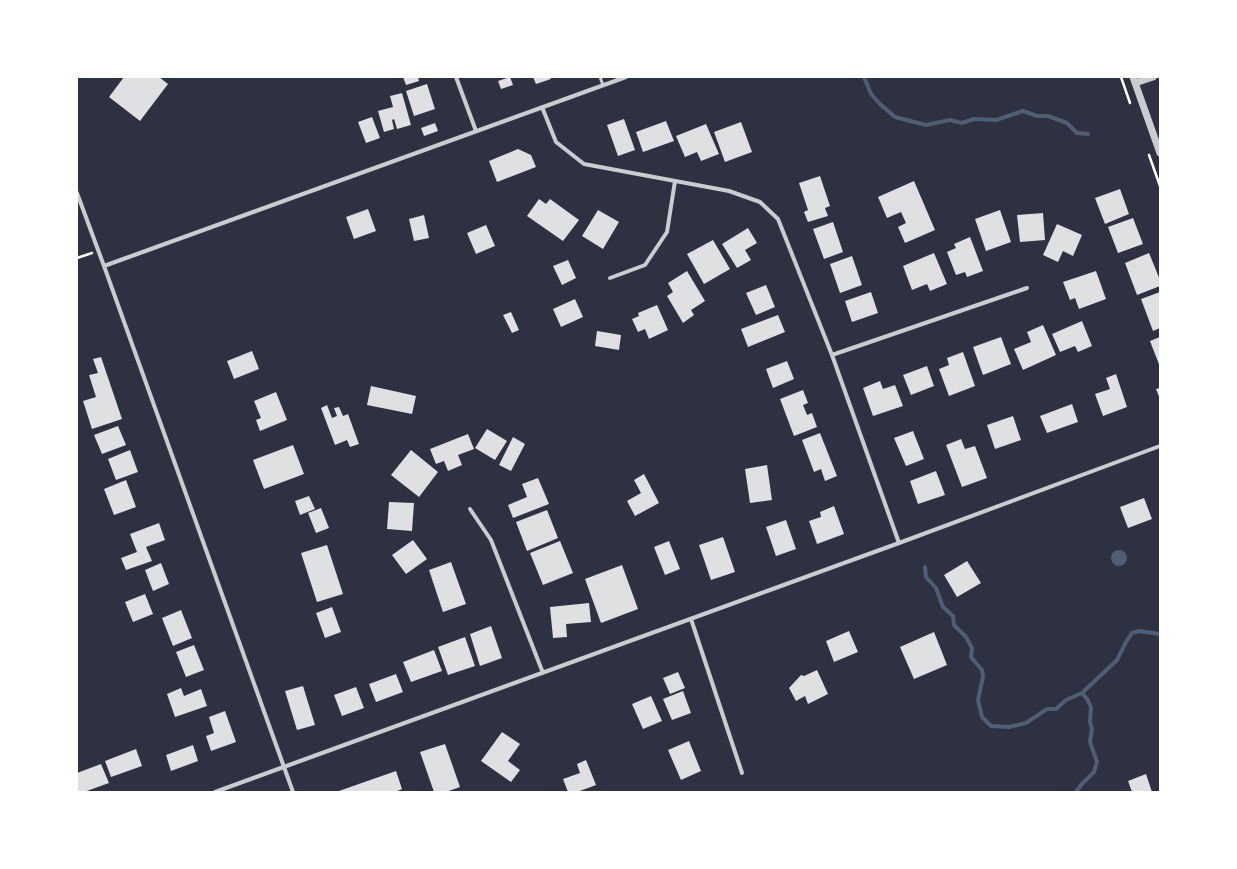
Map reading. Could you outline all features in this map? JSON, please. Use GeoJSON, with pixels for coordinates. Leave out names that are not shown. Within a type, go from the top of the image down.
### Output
{"type":"FeatureCollection","features":[{"type":"Feature","properties":{"kind":"street"},"geometry":{"type":"LineString","coordinates":[[456,77],[476,131]]}},
{"type":"Feature","properties":{"kind":"street"},"geometry":{"type":"LineString","coordinates":[[104,266],[542,106],[626,77]]}},
{"type":"Feature","properties":{"kind":"street"},"geometry":{"type":"LineString","coordinates":[[1153,77],[1134,80],[1160,152]]}},
{"type":"Feature","properties":{"kind":"street"},"geometry":{"type":"LineString","coordinates":[[542,106],[556,142],[584,164],[729,190],[760,202],[778,219],[832,355],[899,543]]}},
{"type":"Feature","properties":{"kind":"street"},"geometry":{"type":"LineString","coordinates":[[610,278],[645,265],[663,239],[667,232],[675,181]]}},
{"type":"Feature","properties":{"kind":"street"},"geometry":{"type":"LineString","coordinates":[[77,193],[293,792]]}},
{"type":"Feature","properties":{"kind":"street"},"geometry":{"type":"LineString","coordinates":[[832,355],[1026,288]]}},
{"type":"Feature","properties":{"kind":"street"},"geometry":{"type":"LineString","coordinates":[[215,792],[899,543],[1160,446]]}},
{"type":"Feature","properties":{"kind":"street"},"geometry":{"type":"LineString","coordinates":[[470,509],[491,540],[543,673]]}},
{"type":"Feature","properties":{"kind":"street"},"geometry":{"type":"LineString","coordinates":[[691,619],[742,773]]}},
{"type":"Feature","properties":{"kind":"lane"},"geometry":{"type":"LineString","coordinates":[[600,77],[602,85]]}},
{"type":"Feature","properties":{"kind":"path"},"geometry":{"type":"LineString","coordinates":[[77,258],[99,251]]}},
{"type":"Feature","properties":{"kind":"water"},"geometry":{"type":"Polygon","coordinates":[[[1119,550],[1126,555],[1127,558],[1122,565],[1119,566],[1112,561],[1111,558],[1116,551],[1119,550]]]}},
{"type":"Feature","properties":{"kind":"building"},"geometry":{"type":"Polygon","coordinates":[[[124,77],[159,77],[168,84],[140,121],[109,97],[124,77]]]}},
{"type":"Feature","properties":{"kind":"building"},"geometry":{"type":"Polygon","coordinates":[[[403,77],[418,77],[419,81],[406,85],[403,77]]]}},
{"type":"Feature","properties":{"kind":"building"},"geometry":{"type":"Polygon","coordinates":[[[510,77],[513,85],[501,89],[498,81],[510,77]]]}},
{"type":"Feature","properties":{"kind":"building"},"geometry":{"type":"Polygon","coordinates":[[[533,77],[550,77],[551,79],[536,84],[533,77]]]}},
{"type":"Feature","properties":{"kind":"building"},"geometry":{"type":"Polygon","coordinates":[[[427,84],[435,109],[414,116],[406,91],[427,84]]]}},
{"type":"Feature","properties":{"kind":"building"},"geometry":{"type":"Polygon","coordinates":[[[402,93],[411,125],[397,129],[394,119],[392,120],[394,129],[384,132],[378,111],[393,107],[390,96],[402,93]]]}},
{"type":"Feature","properties":{"kind":"building"},"geometry":{"type":"Polygon","coordinates":[[[372,117],[380,138],[366,143],[358,122],[372,117]]]}},
{"type":"Feature","properties":{"kind":"building"},"geometry":{"type":"Polygon","coordinates":[[[624,119],[635,150],[618,156],[607,125],[624,119]]]}},
{"type":"Feature","properties":{"kind":"building"},"geometry":{"type":"Polygon","coordinates":[[[666,121],[674,141],[643,152],[636,132],[666,121]]]}},
{"type":"Feature","properties":{"kind":"building"},"geometry":{"type":"Polygon","coordinates":[[[741,122],[752,152],[725,162],[714,132],[741,122]]]}},
{"type":"Feature","properties":{"kind":"building"},"geometry":{"type":"Polygon","coordinates":[[[435,123],[438,131],[424,136],[421,128],[435,123]]]}},
{"type":"Feature","properties":{"kind":"building"},"geometry":{"type":"Polygon","coordinates":[[[706,124],[719,154],[701,161],[697,152],[685,157],[676,136],[706,124]]]}},
{"type":"Feature","properties":{"kind":"building"},"geometry":{"type":"Polygon","coordinates":[[[518,149],[531,155],[536,167],[497,182],[489,161],[518,149]]]}},
{"type":"Feature","properties":{"kind":"building"},"geometry":{"type":"Polygon","coordinates":[[[820,176],[830,206],[825,208],[828,216],[808,222],[804,212],[808,210],[799,183],[820,176]]]}},
{"type":"Feature","properties":{"kind":"building"},"geometry":{"type":"Polygon","coordinates":[[[914,181],[935,230],[905,243],[898,227],[906,223],[901,212],[887,218],[878,197],[914,181]]]}},
{"type":"Feature","properties":{"kind":"building"},"geometry":{"type":"Polygon","coordinates":[[[1120,189],[1129,214],[1105,224],[1095,198],[1120,189]]]}},
{"type":"Feature","properties":{"kind":"building"},"geometry":{"type":"Polygon","coordinates":[[[539,199],[546,204],[550,199],[579,220],[563,241],[527,216],[539,199]]]}},
{"type":"Feature","properties":{"kind":"building"},"geometry":{"type":"Polygon","coordinates":[[[368,209],[376,231],[354,239],[346,217],[368,209]]]}},
{"type":"Feature","properties":{"kind":"building"},"geometry":{"type":"Polygon","coordinates":[[[598,210],[619,222],[603,249],[582,236],[598,210]]]}},
{"type":"Feature","properties":{"kind":"building"},"geometry":{"type":"Polygon","coordinates":[[[1000,210],[1011,242],[986,251],[975,219],[1000,210]]]}},
{"type":"Feature","properties":{"kind":"building"},"geometry":{"type":"Polygon","coordinates":[[[1043,213],[1045,240],[1020,242],[1017,215],[1043,213]]]}},
{"type":"Feature","properties":{"kind":"building"},"geometry":{"type":"Polygon","coordinates":[[[424,215],[429,238],[414,241],[409,219],[424,215]]]}},
{"type":"Feature","properties":{"kind":"building"},"geometry":{"type":"Polygon","coordinates":[[[1133,218],[1143,244],[1118,253],[1108,227],[1133,218]]]}},
{"type":"Feature","properties":{"kind":"building"},"geometry":{"type":"Polygon","coordinates":[[[833,222],[843,252],[824,259],[813,229],[833,222]]]}},
{"type":"Feature","properties":{"kind":"building"},"geometry":{"type":"Polygon","coordinates":[[[1057,224],[1082,235],[1073,256],[1063,251],[1058,262],[1043,255],[1057,224]]]}},
{"type":"Feature","properties":{"kind":"building"},"geometry":{"type":"Polygon","coordinates":[[[486,225],[495,246],[476,254],[467,233],[486,225]]]}},
{"type":"Feature","properties":{"kind":"building"},"geometry":{"type":"Polygon","coordinates":[[[748,228],[757,243],[745,250],[751,260],[737,268],[722,244],[748,228]]]}},
{"type":"Feature","properties":{"kind":"building"},"geometry":{"type":"Polygon","coordinates":[[[970,237],[983,271],[967,277],[965,272],[956,275],[947,252],[956,248],[954,244],[970,237]]]}},
{"type":"Feature","properties":{"kind":"building"},"geometry":{"type":"Polygon","coordinates":[[[713,240],[730,269],[704,284],[687,254],[713,240]]]}},
{"type":"Feature","properties":{"kind":"building"},"geometry":{"type":"Polygon","coordinates":[[[934,253],[947,284],[930,291],[927,284],[912,290],[903,266],[934,253]]]}},
{"type":"Feature","properties":{"kind":"building"},"geometry":{"type":"Polygon","coordinates":[[[1149,253],[1160,280],[1160,286],[1137,295],[1125,263],[1149,253]]]}},
{"type":"Feature","properties":{"kind":"building"},"geometry":{"type":"Polygon","coordinates":[[[852,256],[862,285],[840,293],[830,264],[852,256]]]}},
{"type":"Feature","properties":{"kind":"building"},"geometry":{"type":"Polygon","coordinates":[[[568,260],[576,278],[562,285],[553,266],[568,260]]]}},
{"type":"Feature","properties":{"kind":"building"},"geometry":{"type":"Polygon","coordinates":[[[687,271],[705,301],[691,310],[694,315],[683,323],[667,296],[673,292],[668,283],[687,271]]]}},
{"type":"Feature","properties":{"kind":"building"},"geometry":{"type":"Polygon","coordinates":[[[1096,271],[1106,299],[1079,309],[1075,298],[1070,300],[1063,282],[1096,271]]]}},
{"type":"Feature","properties":{"kind":"building"},"geometry":{"type":"Polygon","coordinates":[[[766,285],[775,307],[756,315],[746,293],[766,285]]]}},
{"type":"Feature","properties":{"kind":"building"},"geometry":{"type":"Polygon","coordinates":[[[871,292],[878,313],[852,322],[845,301],[871,292]]]}},
{"type":"Feature","properties":{"kind":"building"},"geometry":{"type":"Polygon","coordinates":[[[1160,292],[1160,328],[1153,331],[1141,299],[1160,292]]]}},
{"type":"Feature","properties":{"kind":"building"},"geometry":{"type":"Polygon","coordinates":[[[575,299],[583,317],[561,327],[553,309],[575,299]]]}},
{"type":"Feature","properties":{"kind":"building"},"geometry":{"type":"Polygon","coordinates":[[[657,305],[668,330],[649,339],[645,329],[638,332],[632,319],[639,316],[638,313],[657,305]]]}},
{"type":"Feature","properties":{"kind":"building"},"geometry":{"type":"Polygon","coordinates":[[[511,312],[519,330],[512,333],[503,315],[511,312]]]}},
{"type":"Feature","properties":{"kind":"building"},"geometry":{"type":"Polygon","coordinates":[[[778,315],[785,332],[748,347],[741,329],[778,315]]]}},
{"type":"Feature","properties":{"kind":"building"},"geometry":{"type":"Polygon","coordinates":[[[1082,321],[1092,346],[1078,352],[1075,346],[1060,352],[1052,334],[1082,321]]]}},
{"type":"Feature","properties":{"kind":"building"},"geometry":{"type":"Polygon","coordinates":[[[1043,325],[1056,355],[1023,370],[1014,349],[1031,342],[1027,332],[1043,325]]]}},
{"type":"Feature","properties":{"kind":"building"},"geometry":{"type":"Polygon","coordinates":[[[597,331],[621,335],[619,350],[595,346],[597,331]]]}},
{"type":"Feature","properties":{"kind":"building"},"geometry":{"type":"Polygon","coordinates":[[[1001,337],[1011,364],[983,375],[973,347],[1001,337]]]}},
{"type":"Feature","properties":{"kind":"building"},"geometry":{"type":"Polygon","coordinates":[[[1160,337],[1160,367],[1150,341],[1160,337]]]}},
{"type":"Feature","properties":{"kind":"building"},"geometry":{"type":"Polygon","coordinates":[[[252,351],[259,369],[234,379],[227,361],[252,351]]]}},
{"type":"Feature","properties":{"kind":"building"},"geometry":{"type":"Polygon","coordinates":[[[963,352],[975,386],[949,396],[939,369],[949,365],[947,358],[963,352]]]}},
{"type":"Feature","properties":{"kind":"building"},"geometry":{"type":"Polygon","coordinates":[[[101,357],[122,419],[92,429],[83,401],[96,397],[89,375],[98,373],[93,359],[101,357]]]}},
{"type":"Feature","properties":{"kind":"building"},"geometry":{"type":"Polygon","coordinates":[[[787,361],[794,379],[773,388],[766,369],[787,361]]]}},
{"type":"Feature","properties":{"kind":"building"},"geometry":{"type":"Polygon","coordinates":[[[927,366],[934,386],[911,395],[903,375],[927,366]]]}},
{"type":"Feature","properties":{"kind":"building"},"geometry":{"type":"Polygon","coordinates":[[[1116,374],[1127,407],[1103,416],[1095,394],[1110,389],[1106,378],[1116,374]]]}},
{"type":"Feature","properties":{"kind":"building"},"geometry":{"type":"Polygon","coordinates":[[[880,381],[883,389],[895,385],[903,406],[873,416],[863,388],[880,381]]]}},
{"type":"Feature","properties":{"kind":"building"},"geometry":{"type":"Polygon","coordinates":[[[371,386],[416,396],[412,414],[367,405],[371,386]]]}},
{"type":"Feature","properties":{"kind":"building"},"geometry":{"type":"Polygon","coordinates":[[[1160,388],[1160,399],[1156,389],[1160,388]]]}},
{"type":"Feature","properties":{"kind":"building"},"geometry":{"type":"Polygon","coordinates":[[[803,390],[808,403],[803,405],[807,415],[812,413],[817,427],[794,436],[780,399],[803,390]]]}},
{"type":"Feature","properties":{"kind":"building"},"geometry":{"type":"Polygon","coordinates":[[[276,392],[287,420],[260,431],[256,420],[261,418],[254,401],[276,392]]]}},
{"type":"Feature","properties":{"kind":"building"},"geometry":{"type":"Polygon","coordinates":[[[1072,404],[1078,422],[1047,433],[1040,416],[1072,404]]]}},
{"type":"Feature","properties":{"kind":"building"},"geometry":{"type":"Polygon","coordinates":[[[327,405],[332,418],[337,416],[334,408],[339,407],[343,416],[348,414],[359,444],[350,447],[347,440],[335,445],[321,408],[327,405]]]}},
{"type":"Feature","properties":{"kind":"building"},"geometry":{"type":"Polygon","coordinates":[[[1013,416],[1021,440],[995,449],[987,425],[1013,416]]]}},
{"type":"Feature","properties":{"kind":"building"},"geometry":{"type":"Polygon","coordinates":[[[118,426],[126,445],[102,454],[94,435],[118,426]]]}},
{"type":"Feature","properties":{"kind":"building"},"geometry":{"type":"Polygon","coordinates":[[[487,429],[507,441],[495,460],[475,448],[487,429]]]}},
{"type":"Feature","properties":{"kind":"building"},"geometry":{"type":"Polygon","coordinates":[[[913,431],[924,459],[906,466],[894,438],[913,431]]]}},
{"type":"Feature","properties":{"kind":"building"},"geometry":{"type":"Polygon","coordinates":[[[820,433],[837,476],[825,481],[821,469],[814,472],[802,440],[820,433]]]}},
{"type":"Feature","properties":{"kind":"building"},"geometry":{"type":"Polygon","coordinates":[[[468,434],[474,449],[458,455],[462,465],[448,471],[444,461],[436,464],[430,449],[468,434]]]}},
{"type":"Feature","properties":{"kind":"building"},"geometry":{"type":"Polygon","coordinates":[[[513,437],[525,444],[511,471],[499,465],[513,437]]]}},
{"type":"Feature","properties":{"kind":"building"},"geometry":{"type":"Polygon","coordinates":[[[961,439],[965,449],[975,446],[987,478],[962,487],[946,445],[961,439]]]}},
{"type":"Feature","properties":{"kind":"building"},"geometry":{"type":"Polygon","coordinates":[[[293,445],[304,474],[264,489],[253,460],[293,445]]]}},
{"type":"Feature","properties":{"kind":"building"},"geometry":{"type":"Polygon","coordinates":[[[130,450],[138,472],[116,480],[108,459],[130,450]]]}},
{"type":"Feature","properties":{"kind":"building"},"geometry":{"type":"Polygon","coordinates":[[[411,450],[438,472],[419,497],[391,475],[411,450]]]}},
{"type":"Feature","properties":{"kind":"building"},"geometry":{"type":"Polygon","coordinates":[[[767,465],[772,500],[750,503],[745,469],[767,465]]]}},
{"type":"Feature","properties":{"kind":"building"},"geometry":{"type":"Polygon","coordinates":[[[936,471],[945,495],[918,504],[910,481],[936,471]]]}},
{"type":"Feature","properties":{"kind":"building"},"geometry":{"type":"Polygon","coordinates":[[[644,474],[659,503],[635,516],[627,501],[641,493],[634,480],[644,474]]]}},
{"type":"Feature","properties":{"kind":"building"},"geometry":{"type":"Polygon","coordinates":[[[538,478],[549,504],[513,518],[508,505],[527,497],[522,484],[538,478]]]}},
{"type":"Feature","properties":{"kind":"building"},"geometry":{"type":"Polygon","coordinates":[[[126,480],[136,507],[114,515],[104,489],[126,480]]]}},
{"type":"Feature","properties":{"kind":"building"},"geometry":{"type":"Polygon","coordinates":[[[309,496],[315,509],[300,515],[295,501],[309,496]]]}},
{"type":"Feature","properties":{"kind":"building"},"geometry":{"type":"Polygon","coordinates":[[[1144,498],[1152,519],[1128,528],[1120,507],[1144,498]]]}},
{"type":"Feature","properties":{"kind":"building"},"geometry":{"type":"Polygon","coordinates":[[[389,502],[414,503],[412,531],[387,529],[389,502]]]}},
{"type":"Feature","properties":{"kind":"building"},"geometry":{"type":"Polygon","coordinates":[[[834,506],[844,534],[817,544],[809,521],[821,517],[820,512],[834,506]]]}},
{"type":"Feature","properties":{"kind":"building"},"geometry":{"type":"Polygon","coordinates":[[[321,508],[329,528],[316,533],[308,513],[321,508]]]}},
{"type":"Feature","properties":{"kind":"building"},"geometry":{"type":"Polygon","coordinates":[[[547,510],[558,538],[527,551],[516,522],[547,510]]]}},
{"type":"Feature","properties":{"kind":"building"},"geometry":{"type":"Polygon","coordinates":[[[786,520],[796,549],[776,556],[766,527],[786,520]]]}},
{"type":"Feature","properties":{"kind":"building"},"geometry":{"type":"Polygon","coordinates":[[[159,523],[165,540],[146,547],[152,561],[126,570],[121,558],[137,552],[130,534],[159,523]]]}},
{"type":"Feature","properties":{"kind":"building"},"geometry":{"type":"Polygon","coordinates":[[[723,537],[735,572],[711,580],[699,545],[723,537]]]}},
{"type":"Feature","properties":{"kind":"building"},"geometry":{"type":"Polygon","coordinates":[[[413,540],[427,559],[406,574],[392,555],[413,540]]]}},
{"type":"Feature","properties":{"kind":"building"},"geometry":{"type":"Polygon","coordinates":[[[560,541],[573,573],[543,585],[530,553],[560,541]]]}},
{"type":"Feature","properties":{"kind":"building"},"geometry":{"type":"Polygon","coordinates":[[[669,541],[680,569],[665,575],[654,547],[669,541]]]}},
{"type":"Feature","properties":{"kind":"building"},"geometry":{"type":"Polygon","coordinates":[[[327,545],[343,594],[317,602],[301,553],[327,545]]]}},
{"type":"Feature","properties":{"kind":"building"},"geometry":{"type":"Polygon","coordinates":[[[967,561],[981,583],[957,597],[944,575],[967,561]]]}},
{"type":"Feature","properties":{"kind":"building"},"geometry":{"type":"Polygon","coordinates":[[[451,562],[466,604],[443,612],[429,570],[451,562]]]}},
{"type":"Feature","properties":{"kind":"building"},"geometry":{"type":"Polygon","coordinates":[[[161,563],[169,584],[153,591],[145,570],[161,563]]]}},
{"type":"Feature","properties":{"kind":"building"},"geometry":{"type":"Polygon","coordinates":[[[622,565],[638,609],[601,623],[585,579],[622,565]]]}},
{"type":"Feature","properties":{"kind":"building"},"geometry":{"type":"Polygon","coordinates":[[[145,594],[153,614],[133,622],[125,602],[145,594]]]}},
{"type":"Feature","properties":{"kind":"building"},"geometry":{"type":"Polygon","coordinates":[[[589,603],[591,622],[566,624],[567,637],[553,638],[550,607],[589,603]]]}},
{"type":"Feature","properties":{"kind":"building"},"geometry":{"type":"Polygon","coordinates":[[[332,607],[341,632],[325,638],[316,613],[332,607]]]}},
{"type":"Feature","properties":{"kind":"building"},"geometry":{"type":"Polygon","coordinates":[[[181,610],[192,638],[173,646],[162,618],[181,610]]]}},
{"type":"Feature","properties":{"kind":"building"},"geometry":{"type":"Polygon","coordinates":[[[491,626],[502,658],[480,666],[470,634],[491,626]]]}},
{"type":"Feature","properties":{"kind":"building"},"geometry":{"type":"Polygon","coordinates":[[[849,631],[858,652],[834,662],[826,641],[849,631]]]}},
{"type":"Feature","properties":{"kind":"building"},"geometry":{"type":"Polygon","coordinates":[[[934,632],[947,665],[914,679],[900,647],[934,632]]]}},
{"type":"Feature","properties":{"kind":"building"},"geometry":{"type":"Polygon","coordinates":[[[465,637],[475,666],[448,675],[438,647],[465,637]]]}},
{"type":"Feature","properties":{"kind":"building"},"geometry":{"type":"Polygon","coordinates":[[[194,645],[204,670],[186,677],[176,652],[194,645]]]}},
{"type":"Feature","properties":{"kind":"building"},"geometry":{"type":"Polygon","coordinates":[[[434,650],[442,671],[411,682],[403,662],[434,650]]]}},
{"type":"Feature","properties":{"kind":"building"},"geometry":{"type":"Polygon","coordinates":[[[817,670],[828,694],[808,704],[805,696],[796,701],[789,688],[801,675],[804,676],[817,670]]]}},
{"type":"Feature","properties":{"kind":"building"},"geometry":{"type":"Polygon","coordinates":[[[678,672],[685,688],[670,694],[663,678],[678,672]]]}},
{"type":"Feature","properties":{"kind":"building"},"geometry":{"type":"Polygon","coordinates":[[[396,674],[403,692],[376,702],[369,684],[396,674]]]}},
{"type":"Feature","properties":{"kind":"building"},"geometry":{"type":"Polygon","coordinates":[[[303,686],[315,725],[297,730],[285,691],[303,686]]]}},
{"type":"Feature","properties":{"kind":"building"},"geometry":{"type":"Polygon","coordinates":[[[356,687],[364,708],[342,716],[334,695],[356,687]]]}},
{"type":"Feature","properties":{"kind":"building"},"geometry":{"type":"Polygon","coordinates":[[[181,688],[184,696],[201,689],[207,706],[175,717],[167,694],[181,688]]]}},
{"type":"Feature","properties":{"kind":"building"},"geometry":{"type":"Polygon","coordinates":[[[683,691],[691,713],[672,720],[663,699],[683,691]]]}},
{"type":"Feature","properties":{"kind":"building"},"geometry":{"type":"Polygon","coordinates":[[[651,696],[662,721],[643,729],[632,704],[651,696]]]}},
{"type":"Feature","properties":{"kind":"building"},"geometry":{"type":"Polygon","coordinates":[[[225,711],[236,742],[211,751],[206,736],[214,733],[209,717],[225,711]]]}},
{"type":"Feature","properties":{"kind":"building"},"geometry":{"type":"Polygon","coordinates":[[[502,732],[520,744],[508,761],[520,770],[511,782],[481,761],[502,732]]]}},
{"type":"Feature","properties":{"kind":"building"},"geometry":{"type":"Polygon","coordinates":[[[689,741],[701,771],[681,780],[668,750],[689,741]]]}},
{"type":"Feature","properties":{"kind":"building"},"geometry":{"type":"Polygon","coordinates":[[[445,744],[460,787],[446,792],[434,792],[420,752],[445,744]]]}},
{"type":"Feature","properties":{"kind":"building"},"geometry":{"type":"Polygon","coordinates":[[[193,745],[198,761],[171,771],[166,755],[193,745]]]}},
{"type":"Feature","properties":{"kind":"building"},"geometry":{"type":"Polygon","coordinates":[[[136,749],[142,766],[111,777],[105,761],[136,749]]]}},
{"type":"Feature","properties":{"kind":"building"},"geometry":{"type":"Polygon","coordinates":[[[586,760],[596,785],[577,792],[568,792],[563,779],[580,773],[577,764],[586,760]]]}},
{"type":"Feature","properties":{"kind":"building"},"geometry":{"type":"Polygon","coordinates":[[[101,764],[109,783],[84,792],[77,792],[77,773],[101,764]]]}},
{"type":"Feature","properties":{"kind":"building"},"geometry":{"type":"Polygon","coordinates":[[[396,771],[402,789],[395,792],[336,792],[396,771]]]}},
{"type":"Feature","properties":{"kind":"building"},"geometry":{"type":"Polygon","coordinates":[[[1146,774],[1152,792],[1132,792],[1128,781],[1146,774]]]}},
{"type":"Feature","properties":{"kind":"waterway"},"geometry":{"type":"LineString","coordinates":[[864,77],[871,94],[895,117],[926,125],[950,120],[962,123],[974,119],[996,120],[1023,111],[1037,116],[1048,116],[1067,123],[1077,133],[1088,134]]}},
{"type":"Feature","properties":{"kind":"waterway"},"geometry":{"type":"LineString","coordinates":[[925,567],[926,577],[936,588],[943,607],[953,616],[954,625],[966,637],[972,648],[971,657],[982,670],[983,677],[978,700],[982,717],[991,726],[1009,727],[1026,723],[1047,709],[1056,709],[1066,700],[1082,693]]}},
{"type":"Feature","properties":{"kind":"waterway"},"geometry":{"type":"LineString","coordinates":[[1076,792],[1094,772],[1097,762],[1090,742],[1092,729],[1090,722],[1091,707],[1082,693],[1117,660],[1132,633],[1139,631],[1160,634]]}}]}
